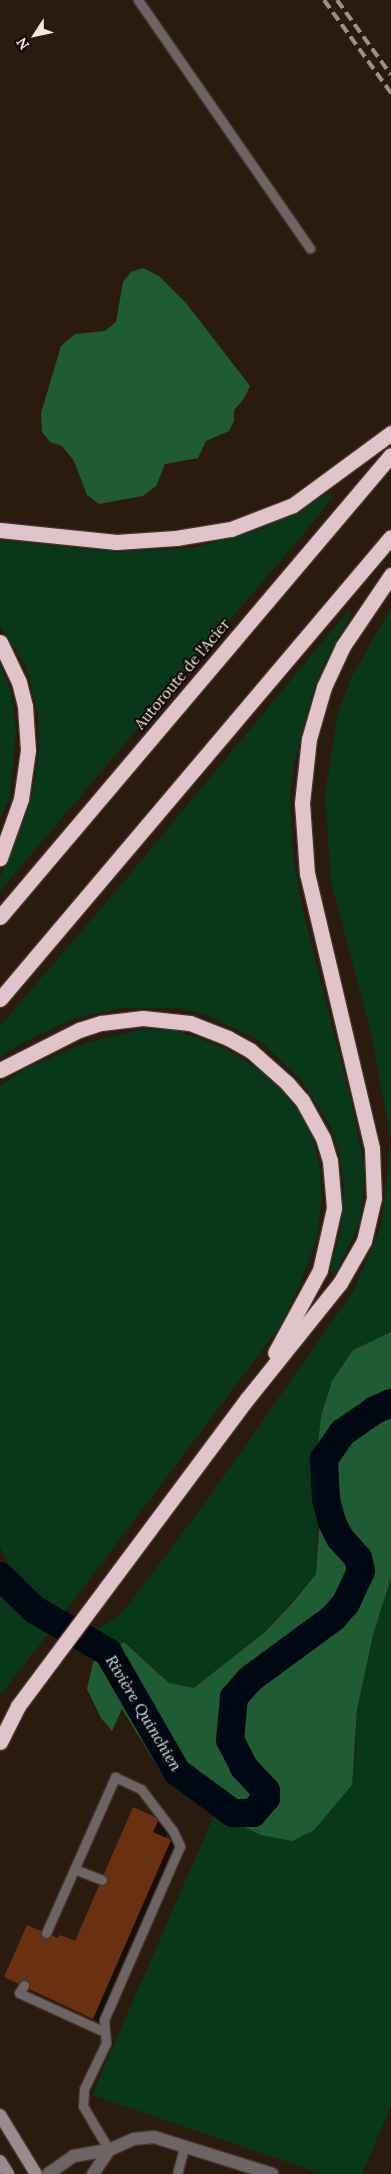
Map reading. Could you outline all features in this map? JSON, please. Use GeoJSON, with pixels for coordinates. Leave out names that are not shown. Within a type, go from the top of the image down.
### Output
{"type":"FeatureCollection","features":[{"type":"Feature","properties":{"kind":"highway"},"geometry":{"type":"LineString","coordinates":[[0,530],[116,542],[185,537],[231,529],[293,505],[391,433]]}},
{"type":"Feature","properties":{"kind":"highway","name":"Autoroute de l'Acier"},"geometry":{"type":"LineString","coordinates":[[0,917],[391,454]]}},
{"type":"Feature","properties":{"kind":"highway"},"geometry":{"type":"LineString","coordinates":[[0,999],[391,537]]}},
{"type":"Feature","properties":{"kind":"highway"},"geometry":{"type":"LineString","coordinates":[[0,1742],[18,1706],[247,1399],[340,1283],[364,1241],[370,1221],[374,1190],[372,1148],[307,874],[302,803],[309,739],[324,688],[343,646],[391,575]]}},
{"type":"Feature","properties":{"kind":"highway"},"geometry":{"type":"LineString","coordinates":[[0,642],[19,682],[25,706],[28,750],[21,799],[0,858]]}},
{"type":"Feature","properties":{"kind":"highway"},"geometry":{"type":"LineString","coordinates":[[0,1070],[62,1037],[101,1023],[144,1018],[164,1019],[210,1030],[250,1050],[302,1100],[324,1138],[330,1161],[334,1187],[332,1228],[320,1270],[311,1290],[247,1399]]}},
{"type":"Feature","properties":{"kind":"highway"},"geometry":{"type":"LineString","coordinates":[[0,1723],[18,1706]]}},
{"type":"Feature","properties":{"kind":"main road"},"geometry":{"type":"LineString","coordinates":[[0,2115],[36,2174]]}},
{"type":"Feature","properties":{"kind":"main road"},"geometry":{"type":"LineString","coordinates":[[0,2162],[8,2174]]}},
{"type":"Feature","properties":{"kind":"street"},"geometry":{"type":"LineString","coordinates":[[48,2174],[74,2156],[109,2150],[134,2139],[154,2137],[185,2145],[272,2174]]}},
{"type":"Feature","properties":{"kind":"street"},"geometry":{"type":"LineString","coordinates":[[94,2174],[109,2150]]}},
{"type":"Feature","properties":{"kind":"lane"},"geometry":{"type":"LineString","coordinates":[[138,0],[310,248]]}},
{"type":"Feature","properties":{"kind":"lane"},"geometry":{"type":"LineString","coordinates":[[46,1933],[114,1777],[147,1794],[179,1841],[180,1846],[104,2020],[106,2044],[82,2098],[87,2115],[109,2150]]}},
{"type":"Feature","properties":{"kind":"lane"},"geometry":{"type":"LineString","coordinates":[[74,1869],[102,1880]]}},
{"type":"Feature","properties":{"kind":"lane"},"geometry":{"type":"LineString","coordinates":[[24,1985],[19,1993],[105,2032]]}},
{"type":"Feature","properties":{"kind":"lane"},"geometry":{"type":"LineString","coordinates":[[177,2174],[185,2145]]}},
{"type":"Feature","properties":{"kind":"green space"},"geometry":{"type":"Polygon","coordinates":[[[143,268],[159,276],[186,303],[250,386],[243,400],[234,410],[234,421],[229,431],[206,441],[198,458],[165,464],[156,486],[143,496],[99,504],[87,495],[74,461],[62,446],[50,442],[42,432],[41,413],[61,346],[75,334],[105,331],[116,322],[123,282],[131,272],[143,268]]]}},
{"type":"Feature","properties":{"kind":"green space"},"geometry":{"type":"Polygon","coordinates":[[[328,493],[333,496],[308,528],[0,891],[0,877],[25,817],[34,785],[39,749],[38,716],[27,668],[0,625],[0,540],[116,552],[192,548],[256,531],[305,508],[328,493]]]}},
{"type":"Feature","properties":{"kind":"green space"},"geometry":{"type":"Polygon","coordinates":[[[391,608],[391,1140],[371,1033],[331,882],[325,794],[339,708],[352,676],[391,608]]]}},
{"type":"Feature","properties":{"kind":"green space"},"geometry":{"type":"Polygon","coordinates":[[[349,610],[352,613],[322,668],[314,689],[294,763],[290,799],[293,857],[303,912],[351,1100],[365,1171],[359,1225],[335,1274],[330,1271],[340,1231],[344,1184],[339,1153],[331,1127],[302,1081],[259,1040],[204,1014],[177,1008],[122,1008],[72,1019],[20,1044],[0,1058],[0,1026],[116,891],[349,610]]]}},
{"type":"Feature","properties":{"kind":"green space"},"geometry":{"type":"Polygon","coordinates":[[[0,663],[11,692],[16,728],[10,798],[0,818],[0,663]]]}},
{"type":"Feature","properties":{"kind":"green space"},"geometry":{"type":"Polygon","coordinates":[[[144,1029],[177,1031],[227,1049],[261,1071],[282,1091],[300,1113],[313,1139],[320,1167],[322,1199],[317,1237],[300,1284],[279,1328],[62,1616],[34,1603],[12,1573],[0,1546],[0,1086],[25,1069],[85,1043],[144,1029]]]}},
{"type":"Feature","properties":{"kind":"green space"},"geometry":{"type":"Polygon","coordinates":[[[391,1142],[391,1332],[353,1350],[332,1381],[321,1416],[316,1574],[266,1631],[194,1688],[169,1683],[125,1642],[115,1647],[93,1632],[122,1613],[205,1503],[354,1290],[381,1227],[391,1142]]]}},
{"type":"Feature","properties":{"kind":"green space"},"geometry":{"type":"Polygon","coordinates":[[[391,1332],[391,1578],[373,1635],[357,1710],[352,1785],[314,1830],[292,1841],[261,1835],[215,1813],[164,1777],[122,1709],[112,1731],[101,1718],[87,1689],[93,1662],[124,1642],[169,1683],[194,1688],[266,1631],[293,1602],[316,1574],[319,1530],[316,1464],[321,1416],[332,1381],[353,1350],[391,1332]]]}},
{"type":"Feature","properties":{"kind":"green space"},"geometry":{"type":"Polygon","coordinates":[[[391,1578],[391,2106],[362,2174],[322,2174],[92,2095],[215,1813],[261,1835],[356,1755],[357,1710],[373,1635],[391,1578]]]}},
{"type":"Feature","properties":{"kind":"green space"},"geometry":{"type":"Polygon","coordinates":[[[0,1582],[52,1629],[0,1695],[0,1582]]]}},
{"type":"Feature","properties":{"kind":"building"},"geometry":{"type":"Polygon","coordinates":[[[133,1807],[159,1819],[153,1832],[171,1840],[93,2019],[4,1977],[27,1925],[58,1938],[60,1935],[75,1941],[133,1807]]]}},
{"type":"Feature","properties":{"kind":"waterway","name":"Rivière Quinchien"},"geometry":{"type":"LineString","coordinates":[[0,1576],[35,1610],[108,1652],[177,1772],[233,1813],[253,1813],[266,1798],[266,1791],[244,1767],[230,1740],[234,1697],[250,1679],[333,1618],[346,1603],[361,1571],[358,1558],[340,1538],[332,1522],[326,1499],[324,1459],[342,1433],[375,1410],[391,1403]]}},
{"type":"Feature","properties":{"kind":"railway"},"geometry":{"type":"LineString","coordinates":[[324,0],[391,93]]}},
{"type":"Feature","properties":{"kind":"railway"},"geometry":{"type":"LineString","coordinates":[[337,0],[391,75]]}}]}
